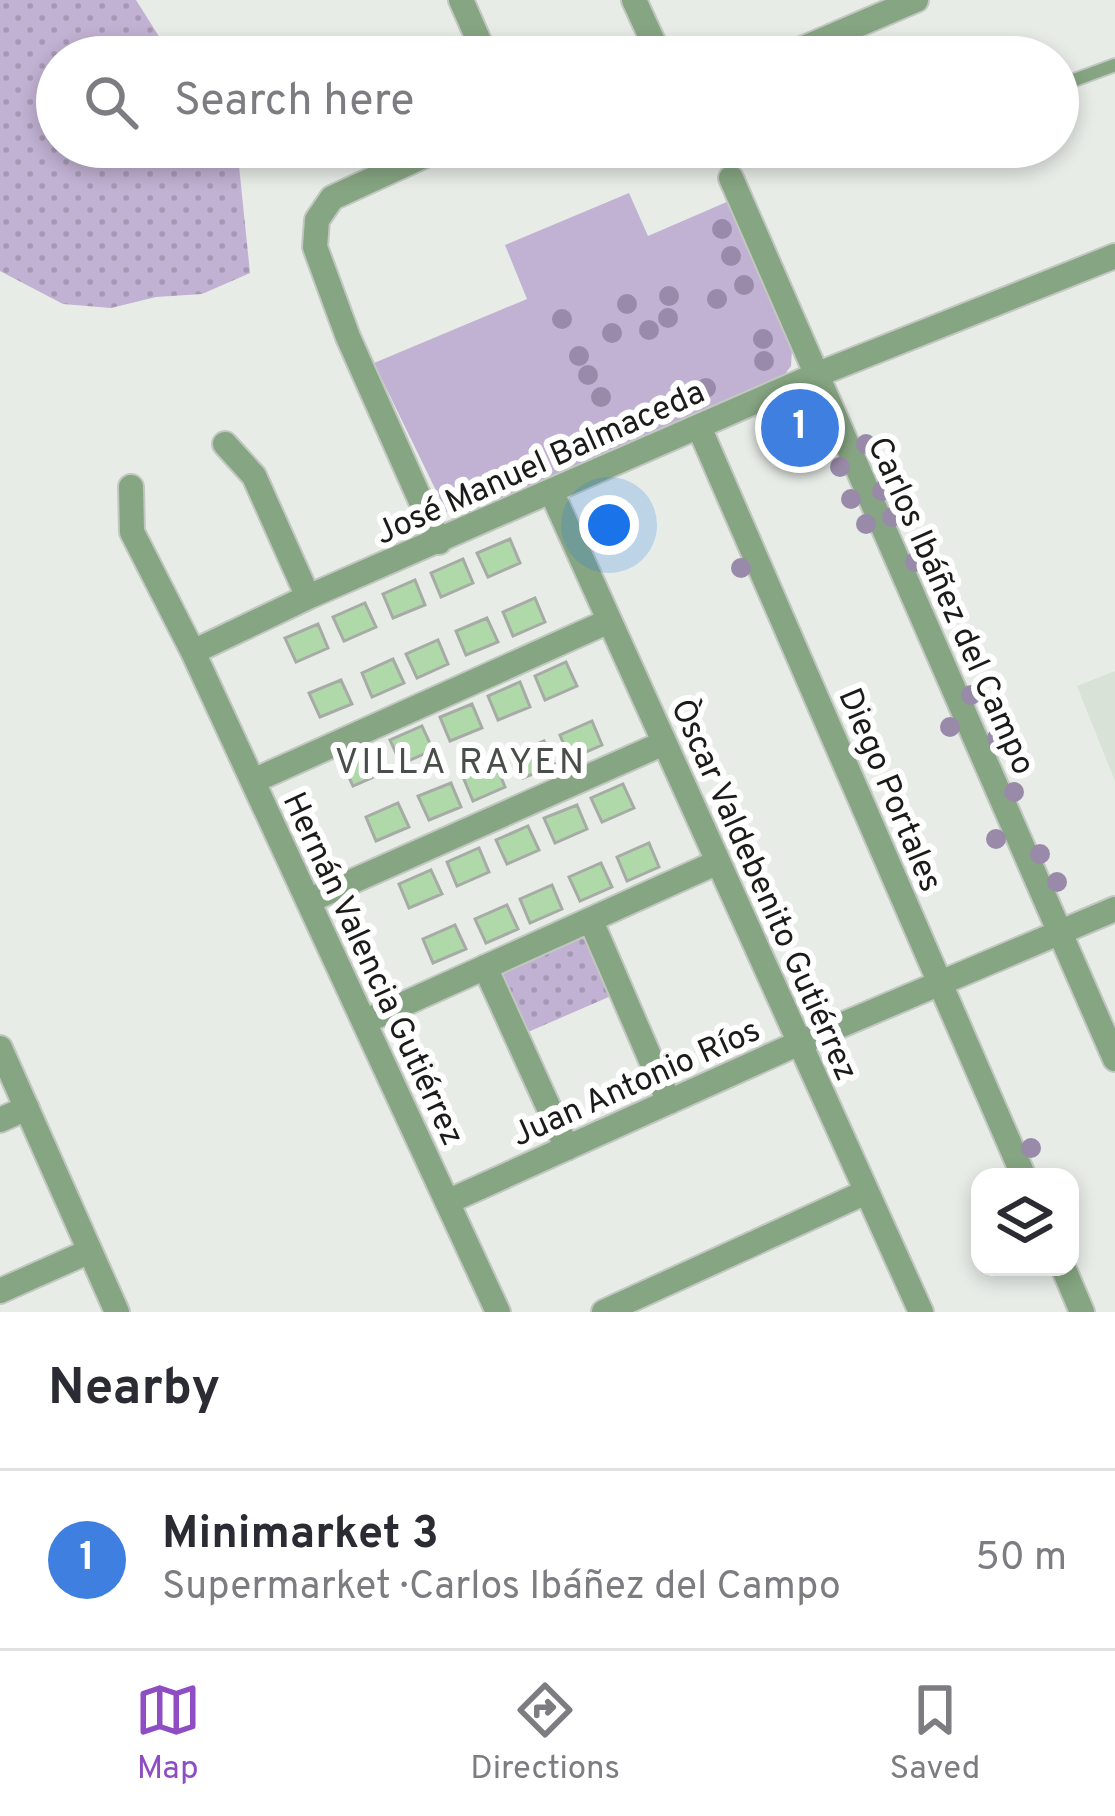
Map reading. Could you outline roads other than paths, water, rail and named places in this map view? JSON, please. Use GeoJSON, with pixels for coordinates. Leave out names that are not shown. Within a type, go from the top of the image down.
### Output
{"type":"FeatureCollection","features":[{"type":"Feature","properties":{"kind":"street"},"geometry":{"type":"LineString","coordinates":[[461,0],[477,36]]}},
{"type":"Feature","properties":{"kind":"street"},"geometry":{"type":"LineString","coordinates":[[634,0],[650,36]]}},
{"type":"Feature","properties":{"kind":"street"},"geometry":{"type":"LineString","coordinates":[[832,36],[916,0]]}},
{"type":"Feature","properties":{"kind":"street"},"geometry":{"type":"LineString","coordinates":[[396,168],[332,199],[316,220],[315,247],[348,337],[439,542]]}},
{"type":"Feature","properties":{"kind":"street","name":"Carlos Ibáñez del Campo"},"geometry":{"type":"LineString","coordinates":[[731,178],[1115,1059]]}},
{"type":"Feature","properties":{"kind":"street","name":"José Manuel Balmaceda"},"geometry":{"type":"LineString","coordinates":[[193,652],[816,375],[1115,256]]}},
{"type":"Feature","properties":{"kind":"street","name":"Diego Portales"},"geometry":{"type":"LineString","coordinates":[[699,427],[1020,1168]]}},
{"type":"Feature","properties":{"kind":"street"},"geometry":{"type":"LineString","coordinates":[[225,445],[254,476],[308,597]]}},
{"type":"Feature","properties":{"kind":"street","name":"Hernán Valencia Gutiérrez"},"geometry":{"type":"LineString","coordinates":[[131,487],[132,532],[193,652],[498,1312]]}},
{"type":"Feature","properties":{"kind":"street","name":"Òscar Valdebenito Gutiérrez"},"geometry":{"type":"LineString","coordinates":[[552,493],[921,1312]]}},
{"type":"Feature","properties":{"kind":"street"},"geometry":{"type":"LineString","coordinates":[[253,782],[609,621]]}},
{"type":"Feature","properties":{"kind":"street"},"geometry":{"type":"LineString","coordinates":[[308,901],[664,742]]}},
{"type":"Feature","properties":{"kind":"street"},"geometry":{"type":"LineString","coordinates":[[364,1022],[718,862]]}},
{"type":"Feature","properties":{"kind":"street","name":"Juan Antonio Ríos"},"geometry":{"type":"LineString","coordinates":[[447,1202],[800,1043],[1115,909]]}},
{"type":"Feature","properties":{"kind":"street"},"geometry":{"type":"LineString","coordinates":[[592,921],[669,1102]]}},
{"type":"Feature","properties":{"kind":"street"},"geometry":{"type":"LineString","coordinates":[[485,968],[567,1148]]}},
{"type":"Feature","properties":{"kind":"street"},"geometry":{"type":"LineString","coordinates":[[0,1048],[117,1312]]}},
{"type":"Feature","properties":{"kind":"street"},"geometry":{"type":"LineString","coordinates":[[0,1120],[27,1108]]}},
{"type":"Feature","properties":{"kind":"street"},"geometry":{"type":"LineString","coordinates":[[604,1312],[866,1192]]}},
{"type":"Feature","properties":{"kind":"street"},"geometry":{"type":"LineString","coordinates":[[0,1291],[90,1251]]}},
{"type":"Feature","properties":{"kind":"street"},"geometry":{"type":"LineString","coordinates":[[1067,1276],[1082,1312]]}},
{"type":"Feature","properties":{"kind":"lane"},"geometry":{"type":"LineString","coordinates":[[1079,78],[1115,64]]}},
{"type":"Feature","properties":{"kind":"place","name":"Minimarket 3"},"geometry":{"type":"Point","coordinates":[800,428]}},
{"type":"Feature","properties":{"kind":"district","name":"VILLA RAYEN"},"geometry":{"type":"Point","coordinates":[461,760]}}]}
